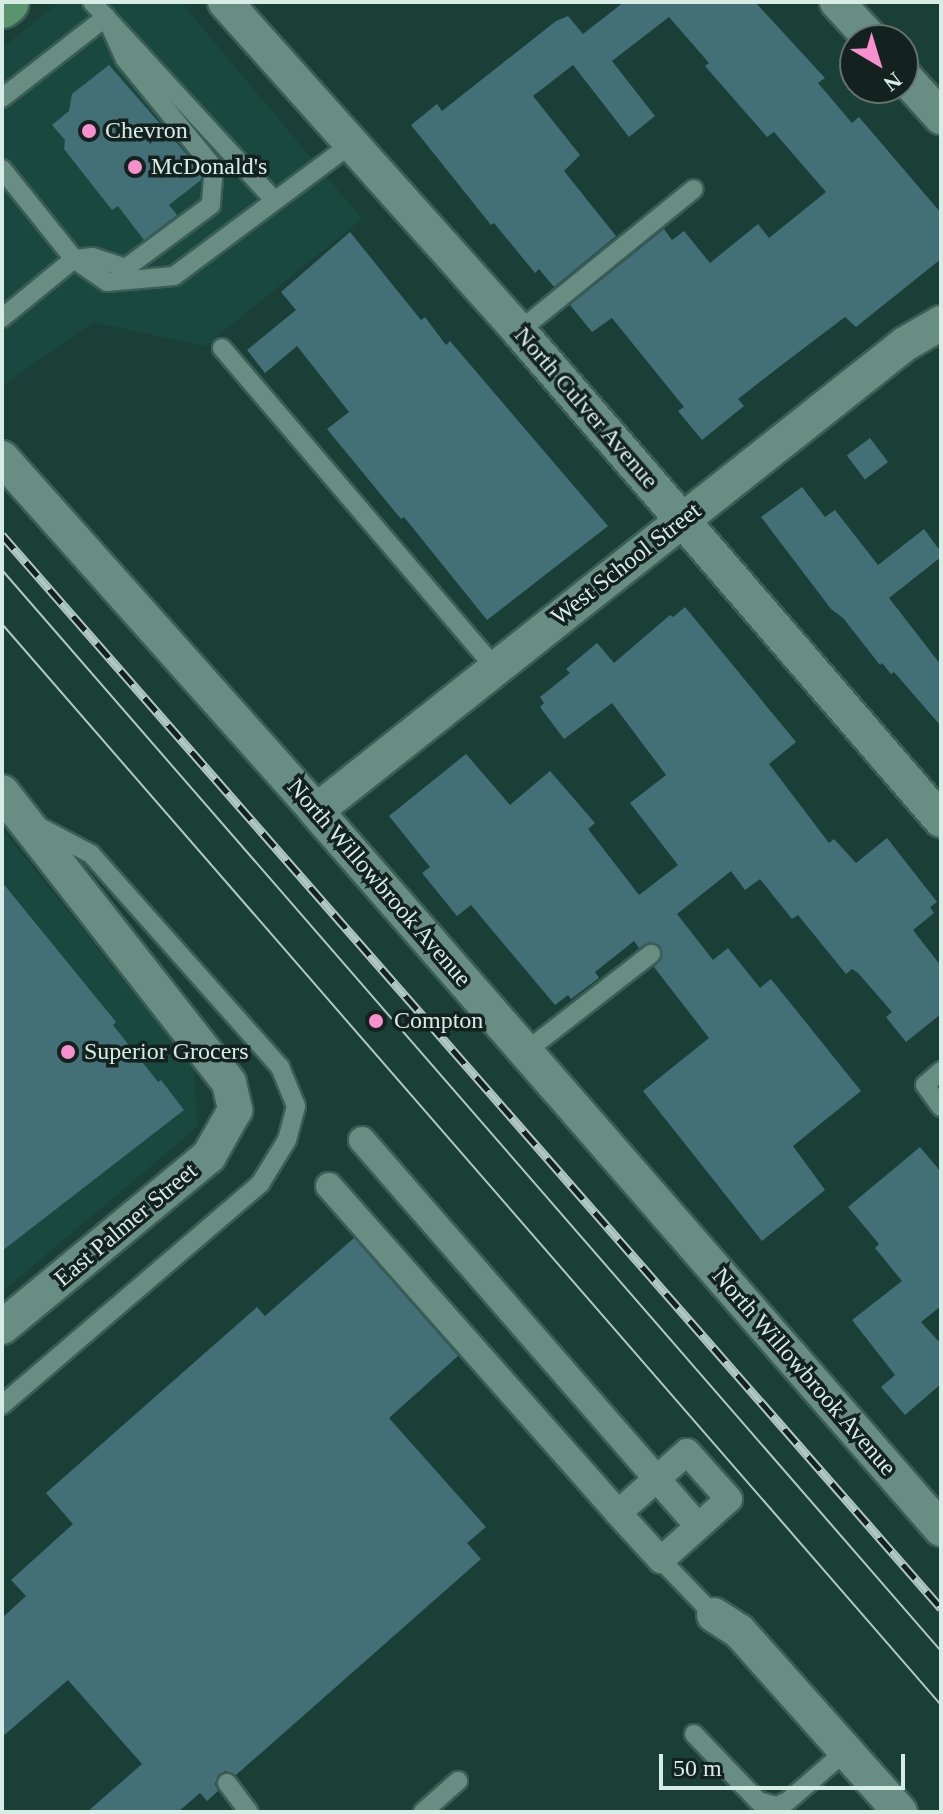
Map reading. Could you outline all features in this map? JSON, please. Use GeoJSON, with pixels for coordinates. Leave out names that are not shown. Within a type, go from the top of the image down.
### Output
{"type":"FeatureCollection","features":[{"type":"Feature","properties":{"kind":"street","name":"North Culver Avenue"},"geometry":{"type":"LineString","coordinates":[[225,2],[519,331],[941,820]]}},
{"type":"Feature","properties":{"kind":"street"},"geometry":{"type":"LineString","coordinates":[[837,2],[857,24]]}},
{"type":"Feature","properties":{"kind":"street"},"geometry":{"type":"LineString","coordinates":[[919,93],[941,117]]}},
{"type":"Feature","properties":{"kind":"street","name":"West School Street"},"geometry":{"type":"LineString","coordinates":[[316,811],[905,344],[941,323]]}},
{"type":"Feature","properties":{"kind":"street","name":"North Willowbrook Avenue"},"geometry":{"type":"LineString","coordinates":[[2,458],[316,811],[941,1529]]}},
{"type":"Feature","properties":{"kind":"street"},"geometry":{"type":"LineString","coordinates":[[2,792],[27,821]]}},
{"type":"Feature","properties":{"kind":"street","name":"East Palmer Street"},"geometry":{"type":"LineString","coordinates":[[2,1327],[209,1156],[235,1110],[229,1083],[27,821]]}},
{"type":"Feature","properties":{"kind":"street"},"geometry":{"type":"LineString","coordinates":[[362,1140],[698,1526]]}},
{"type":"Feature","properties":{"kind":"street"},"geometry":{"type":"LineString","coordinates":[[329,1186],[618,1513],[661,1560],[729,1499],[687,1452],[618,1513]]}},
{"type":"Feature","properties":{"kind":"street"},"geometry":{"type":"LineString","coordinates":[[714,1615],[739,1631],[846,1751],[890,1808]]}},
{"type":"Feature","properties":{"kind":"lane"},"geometry":{"type":"LineString","coordinates":[[92,2],[275,201]]}},
{"type":"Feature","properties":{"kind":"lane"},"geometry":{"type":"LineString","coordinates":[[2,98],[106,17]]}},
{"type":"Feature","properties":{"kind":"lane"},"geometry":{"type":"LineString","coordinates":[[2,318],[74,259],[93,257],[126,268],[211,205],[214,168],[125,59],[106,17]]}},
{"type":"Feature","properties":{"kind":"lane"},"geometry":{"type":"LineString","coordinates":[[2,169],[74,259],[107,282],[174,276],[350,145]]}},
{"type":"Feature","properties":{"kind":"lane"},"geometry":{"type":"LineString","coordinates":[[519,331],[694,189]]}},
{"type":"Feature","properties":{"kind":"lane"},"geometry":{"type":"LineString","coordinates":[[222,348],[494,667]]}},
{"type":"Feature","properties":{"kind":"lane"},"geometry":{"type":"LineString","coordinates":[[2,1405],[260,1184],[287,1140],[296,1106],[280,1067],[91,854],[27,821]]}},
{"type":"Feature","properties":{"kind":"lane"},"geometry":{"type":"LineString","coordinates":[[525,1052],[651,954]]}},
{"type":"Feature","properties":{"kind":"lane"},"geometry":{"type":"LineString","coordinates":[[941,1071],[925,1085],[941,1107]]}},
{"type":"Feature","properties":{"kind":"lane"},"geometry":{"type":"LineString","coordinates":[[661,1560],[714,1615]]}},
{"type":"Feature","properties":{"kind":"lane"},"geometry":{"type":"LineString","coordinates":[[694,1734],[758,1801],[776,1806],[788,1801],[846,1751]]}},
{"type":"Feature","properties":{"kind":"lane"},"geometry":{"type":"LineString","coordinates":[[423,1812],[458,1781]]}},
{"type":"Feature","properties":{"kind":"lane"},"geometry":{"type":"LineString","coordinates":[[227,1783],[249,1812]]}},
{"type":"Feature","properties":{"kind":"shaded area"},"geometry":{"type":"Polygon","coordinates":[[[60,2],[181,2],[362,219],[205,346],[93,322],[2,386],[2,48],[60,2]]]}},
{"type":"Feature","properties":{"kind":"shaded area","name":"Superior Grocers"},"geometry":{"type":"Polygon","coordinates":[[[2,829],[194,1069],[197,1127],[2,1292],[2,829]]]}},
{"type":"Feature","properties":{"kind":"building"},"geometry":{"type":"Polygon","coordinates":[[[624,2],[755,2],[825,78],[818,83],[852,123],[859,117],[941,213],[941,259],[856,327],[845,317],[738,399],[744,406],[702,440],[678,411],[684,407],[612,318],[592,332],[570,305],[664,229],[672,240],[684,231],[710,263],[758,224],[769,238],[826,192],[774,132],[767,137],[705,66],[709,63],[669,17],[612,61],[655,116],[629,137],[573,65],[533,96],[580,155],[564,171],[616,236],[554,287],[539,269],[535,273],[494,223],[491,225],[411,125],[437,104],[442,111],[556,21],[568,16],[583,34],[624,2]]]}},
{"type":"Feature","properties":{"kind":"building"},"geometry":{"type":"Polygon","coordinates":[[[109,65],[202,172],[201,180],[169,205],[177,215],[144,240],[118,206],[112,210],[64,149],[65,140],[52,125],[69,111],[72,94],[109,65]]]}},
{"type":"Feature","properties":{"kind":"building"},"geometry":{"type":"Polygon","coordinates":[[[350,232],[421,320],[425,317],[446,345],[450,341],[608,526],[487,620],[404,517],[401,519],[327,429],[349,412],[297,346],[265,373],[247,350],[296,310],[281,292],[350,232]]]}},
{"type":"Feature","properties":{"kind":"building"},"geometry":{"type":"Polygon","coordinates":[[[870,438],[888,462],[865,479],[847,455],[870,438]]]}},
{"type":"Feature","properties":{"kind":"building"},"geometry":{"type":"Polygon","coordinates":[[[802,487],[825,517],[835,510],[878,565],[924,529],[941,552],[941,557],[889,598],[941,665],[941,726],[894,672],[891,674],[882,663],[880,665],[843,618],[831,609],[761,517],[802,487]]]}},
{"type":"Feature","properties":{"kind":"building"},"geometry":{"type":"Polygon","coordinates":[[[685,607],[796,742],[769,764],[829,843],[834,839],[856,863],[887,838],[937,902],[930,907],[934,913],[913,930],[941,966],[941,1014],[906,1042],[886,1017],[892,1012],[858,973],[852,969],[846,974],[798,915],[792,919],[760,879],[745,890],[731,871],[677,914],[713,960],[728,948],[760,988],[771,979],[861,1091],[793,1146],[825,1190],[762,1241],[643,1091],[709,1038],[654,967],[662,958],[660,946],[650,942],[639,948],[634,941],[595,972],[599,978],[571,999],[568,995],[555,1005],[471,905],[457,916],[422,873],[430,867],[389,816],[466,754],[510,805],[550,771],[595,823],[588,829],[639,895],[678,865],[630,803],[666,775],[612,703],[564,739],[540,707],[544,703],[540,697],[570,673],[566,669],[597,643],[614,663],[670,615],[673,617],[685,607]]]}},
{"type":"Feature","properties":{"kind":"building","name":"Superior Grocers"},"geometry":{"type":"Polygon","coordinates":[[[2,882],[116,1022],[113,1025],[158,1082],[161,1080],[184,1110],[2,1251],[2,882]]]}},
{"type":"Feature","properties":{"kind":"building"},"geometry":{"type":"Polygon","coordinates":[[[920,1147],[941,1172],[941,1306],[921,1322],[941,1344],[941,1384],[905,1415],[881,1387],[895,1375],[852,1320],[902,1281],[875,1248],[879,1244],[848,1207],[920,1147]]]}},
{"type":"Feature","properties":{"kind":"building"},"geometry":{"type":"Polygon","coordinates":[[[354,1238],[458,1356],[389,1418],[486,1527],[467,1543],[481,1559],[236,1775],[226,1771],[219,1774],[215,1784],[218,1791],[207,1801],[200,1793],[178,1812],[87,1812],[142,1764],[68,1680],[2,1737],[2,1618],[26,1596],[11,1580],[73,1524],[46,1493],[257,1307],[265,1316],[354,1238]]]}},
{"type":"Feature","properties":{"kind":"tram line"},"geometry":{"type":"LineString","coordinates":[[2,570],[941,1651]]}},
{"type":"Feature","properties":{"kind":"tram line"},"geometry":{"type":"LineString","coordinates":[[2,624],[941,1705]]}},
{"type":"Feature","properties":{"kind":"railway"},"geometry":{"type":"LineString","coordinates":[[2,535],[941,1608]]}},
{"type":"Feature","properties":{"kind":"place","name":"Chevron"},"geometry":{"type":"Point","coordinates":[89,131]}},
{"type":"Feature","properties":{"kind":"place","name":"McDonald's"},"geometry":{"type":"Point","coordinates":[135,167]}},
{"type":"Feature","properties":{"kind":"place","name":"Compton"},"geometry":{"type":"Point","coordinates":[376,1021]}},
{"type":"Feature","properties":{"kind":"place","name":"Superior Grocers"},"geometry":{"type":"Point","coordinates":[68,1052]}}]}
